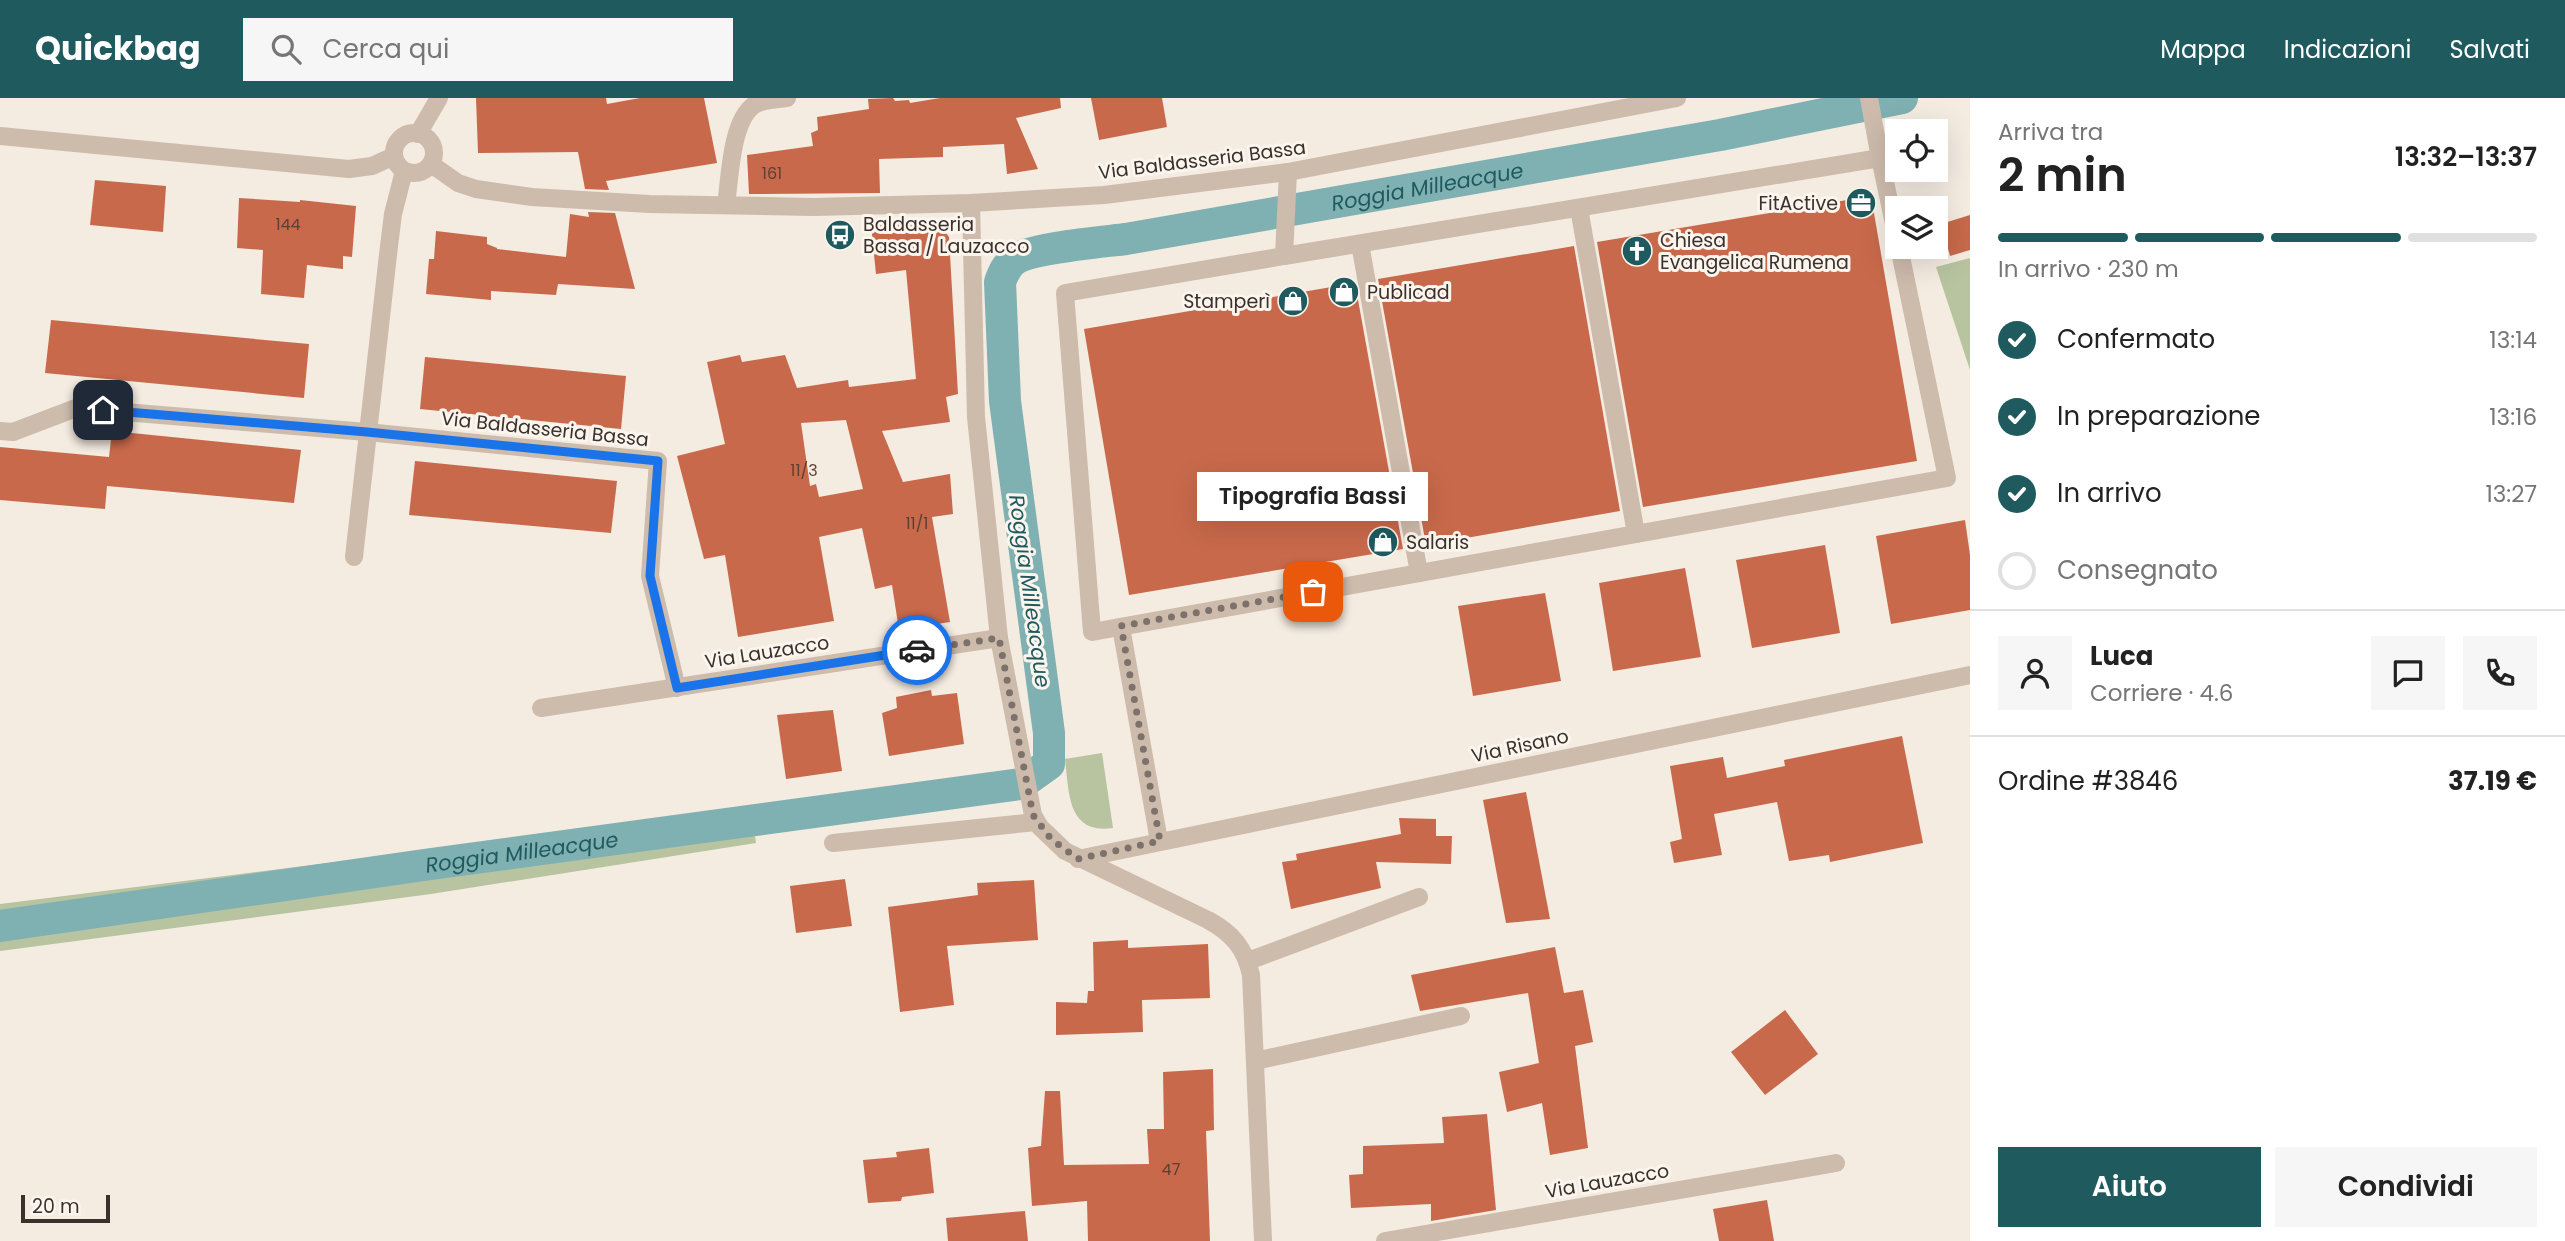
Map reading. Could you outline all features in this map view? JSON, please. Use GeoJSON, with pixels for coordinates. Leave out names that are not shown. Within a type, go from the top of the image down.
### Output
{"type":"FeatureCollection","features":[{"type":"Feature","properties":{"kind":"street"},"geometry":{"type":"LineString","coordinates":[[418,134],[439,98]]}},
{"type":"Feature","properties":{"kind":"street"},"geometry":{"type":"LineString","coordinates":[[726,205],[734,150],[743,118],[760,102],[787,98]]}},
{"type":"Feature","properties":{"kind":"street","name":"Via Baldasseria Bassa"},"geometry":{"type":"LineString","coordinates":[[431,164],[458,183],[487,191],[532,197],[814,207],[971,203],[1287,180],[1677,98]]}},
{"type":"Feature","properties":{"kind":"street"},"geometry":{"type":"LineString","coordinates":[[1869,98],[1888,196]]}},
{"type":"Feature","properties":{"kind":"street"},"geometry":{"type":"LineString","coordinates":[[0,136],[349,169],[399,164],[419,173],[431,164],[434,150],[426,137],[418,134],[404,136],[397,141],[399,164],[354,557]]}},
{"type":"Feature","properties":{"kind":"street"},"geometry":{"type":"LineString","coordinates":[[1880,158],[1065,293],[1092,632],[1947,478],[1901,259]]}},
{"type":"Feature","properties":{"kind":"street"},"geometry":{"type":"LineString","coordinates":[[1284,256],[1287,180]]}},
{"type":"Feature","properties":{"kind":"street"},"geometry":{"type":"LineString","coordinates":[[971,203],[976,417],[999,638],[1029,800],[1036,822],[1058,845],[1078,859],[1223,928],[1241,947],[1251,975],[1263,1241]]}},
{"type":"Feature","properties":{"kind":"street"},"geometry":{"type":"LineString","coordinates":[[1579,208],[1636,534]]}},
{"type":"Feature","properties":{"kind":"street"},"geometry":{"type":"LineString","coordinates":[[1360,244],[1419,573]]}},
{"type":"Feature","properties":{"kind":"street","name":"Via Baldasseria Bassa"},"geometry":{"type":"LineString","coordinates":[[0,431],[13,432],[76,408],[367,432],[658,461],[650,576],[677,688]]}},
{"type":"Feature","properties":{"kind":"street"},"geometry":{"type":"LineString","coordinates":[[1121,626],[1160,841]]}},
{"type":"Feature","properties":{"kind":"street","name":"Via Lauzacco"},"geometry":{"type":"LineString","coordinates":[[541,708],[999,638]]}},
{"type":"Feature","properties":{"kind":"street","name":"Via Risano"},"geometry":{"type":"LineString","coordinates":[[1078,859],[1970,675]]}},
{"type":"Feature","properties":{"kind":"street"},"geometry":{"type":"LineString","coordinates":[[833,842],[1036,822]]}},
{"type":"Feature","properties":{"kind":"street"},"geometry":{"type":"LineString","coordinates":[[1248,961],[1419,897]]}},
{"type":"Feature","properties":{"kind":"street"},"geometry":{"type":"LineString","coordinates":[[1255,1061],[1461,1016]]}},
{"type":"Feature","properties":{"kind":"street","name":"Via Lauzacco"},"geometry":{"type":"LineString","coordinates":[[1385,1241],[1836,1163]]}},
{"type":"Feature","properties":{"kind":"green space"},"geometry":{"type":"Polygon","coordinates":[[[1970,258],[1970,370],[1936,267],[1970,258]]]}},
{"type":"Feature","properties":{"kind":"green space"},"geometry":{"type":"Polygon","coordinates":[[[1102,753],[1113,828],[1087,825],[1079,818],[1073,809],[1068,785],[1065,759],[1102,753]]]}},
{"type":"Feature","properties":{"kind":"green space"},"geometry":{"type":"Polygon","coordinates":[[[751,810],[756,843],[431,894],[0,951],[0,904],[751,810]]]}},
{"type":"Feature","properties":{"kind":"building"},"geometry":{"type":"Polygon","coordinates":[[[476,98],[606,98],[607,104],[640,98],[704,98],[717,163],[606,181],[609,190],[585,189],[578,152],[478,153],[476,98]]]}},
{"type":"Feature","properties":{"kind":"building"},"geometry":{"type":"Polygon","coordinates":[[[893,98],[895,101],[909,100],[910,103],[940,98],[1060,98],[1061,108],[1016,118],[1038,169],[1007,174],[1004,144],[943,147],[943,157],[879,159],[880,193],[749,194],[747,155],[813,146],[811,133],[818,130],[817,117],[869,109],[868,99],[893,98]]]}},
{"type":"Feature","properties":{"kind":"building"},"geometry":{"type":"Polygon","coordinates":[[[1091,98],[1162,98],[1167,127],[1099,140],[1091,98]]]}},
{"type":"Feature","properties":{"kind":"building"},"geometry":{"type":"Polygon","coordinates":[[[95,180],[166,186],[163,232],[90,225],[95,180]]]}},
{"type":"Feature","properties":{"kind":"building"},"geometry":{"type":"Polygon","coordinates":[[[1871,196],[1917,461],[1643,507],[1597,242],[1871,196]]]}},
{"type":"Feature","properties":{"kind":"building"},"geometry":{"type":"Polygon","coordinates":[[[239,198],[300,200],[356,206],[352,257],[343,256],[343,269],[307,265],[304,298],[261,294],[263,250],[237,248],[239,198]]]}},
{"type":"Feature","properties":{"kind":"building"},"geometry":{"type":"Polygon","coordinates":[[[588,212],[615,213],[635,289],[558,284],[556,295],[491,291],[491,300],[426,294],[429,259],[434,259],[436,231],[487,237],[487,244],[497,249],[566,257],[570,214],[589,217],[588,212]]]}},
{"type":"Feature","properties":{"kind":"building"},"geometry":{"type":"Polygon","coordinates":[[[1970,215],[1970,250],[1950,256],[1948,222],[1970,215]]]}},
{"type":"Feature","properties":{"kind":"building"},"geometry":{"type":"Polygon","coordinates":[[[939,224],[949,237],[958,394],[946,397],[950,422],[882,431],[903,482],[950,474],[953,514],[932,517],[950,622],[899,630],[892,585],[875,589],[862,528],[819,537],[834,621],[738,637],[725,555],[704,559],[677,456],[725,444],[707,362],[740,355],[742,362],[785,355],[797,388],[848,380],[849,387],[916,379],[906,270],[876,274],[871,225],[939,224]],[[846,420],[801,423],[810,486],[816,484],[819,497],[863,489],[846,420]]]}},
{"type":"Feature","properties":{"kind":"building"},"geometry":{"type":"Polygon","coordinates":[[[1574,246],[1620,511],[1426,545],[1378,279],[1574,246]]]}},
{"type":"Feature","properties":{"kind":"building"},"geometry":{"type":"Polygon","coordinates":[[[1355,283],[1403,549],[1129,595],[1084,329],[1355,283]]]}},
{"type":"Feature","properties":{"kind":"building"},"geometry":{"type":"Polygon","coordinates":[[[51,320],[309,344],[304,398],[45,373],[51,320]]]}},
{"type":"Feature","properties":{"kind":"building"},"geometry":{"type":"Polygon","coordinates":[[[425,357],[626,376],[621,429],[420,409],[425,357]]]}},
{"type":"Feature","properties":{"kind":"building"},"geometry":{"type":"Polygon","coordinates":[[[112,431],[301,450],[294,503],[107,486],[105,509],[0,500],[0,447],[109,457],[112,431]]]}},
{"type":"Feature","properties":{"kind":"building"},"geometry":{"type":"Polygon","coordinates":[[[415,461],[617,481],[611,533],[409,515],[415,461]]]}},
{"type":"Feature","properties":{"kind":"building"},"geometry":{"type":"Polygon","coordinates":[[[1965,520],[1970,555],[1970,610],[1891,624],[1876,536],[1965,520]]]}},
{"type":"Feature","properties":{"kind":"building"},"geometry":{"type":"Polygon","coordinates":[[[1825,545],[1840,633],[1752,648],[1736,560],[1825,545]]]}},
{"type":"Feature","properties":{"kind":"building"},"geometry":{"type":"Polygon","coordinates":[[[1685,568],[1701,657],[1613,671],[1599,583],[1685,568]]]}},
{"type":"Feature","properties":{"kind":"building"},"geometry":{"type":"Polygon","coordinates":[[[1545,593],[1561,681],[1473,696],[1458,606],[1545,593]]]}},
{"type":"Feature","properties":{"kind":"building"},"geometry":{"type":"Polygon","coordinates":[[[931,690],[932,696],[957,693],[964,744],[889,756],[882,713],[897,708],[896,697],[931,690]]]}},
{"type":"Feature","properties":{"kind":"building"},"geometry":{"type":"Polygon","coordinates":[[[833,710],[842,771],[786,779],[777,715],[833,710]]]}},
{"type":"Feature","properties":{"kind":"building"},"geometry":{"type":"Polygon","coordinates":[[[1902,736],[1923,843],[1830,862],[1829,855],[1789,861],[1777,802],[1714,814],[1722,855],[1674,863],[1670,842],[1682,839],[1670,766],[1723,757],[1727,778],[1785,766],[1784,760],[1902,736]]]}},
{"type":"Feature","properties":{"kind":"building"},"geometry":{"type":"Polygon","coordinates":[[[1526,792],[1550,919],[1506,923],[1483,800],[1526,792]]]}},
{"type":"Feature","properties":{"kind":"building"},"geometry":{"type":"Polygon","coordinates":[[[1399,818],[1436,819],[1436,836],[1452,836],[1451,864],[1376,862],[1381,888],[1291,909],[1282,862],[1297,860],[1296,854],[1401,834],[1399,818]]]}},
{"type":"Feature","properties":{"kind":"building"},"geometry":{"type":"Polygon","coordinates":[[[845,879],[852,926],[796,933],[790,886],[845,879]]]}},
{"type":"Feature","properties":{"kind":"building"},"geometry":{"type":"Polygon","coordinates":[[[1034,880],[1038,940],[947,946],[954,1005],[900,1012],[888,907],[978,895],[977,883],[1034,880]]]}},
{"type":"Feature","properties":{"kind":"building"},"geometry":{"type":"Polygon","coordinates":[[[1128,940],[1128,948],[1208,944],[1210,998],[1142,1000],[1143,1032],[1056,1035],[1056,1002],[1087,1003],[1088,991],[1094,991],[1093,942],[1128,940]]]}},
{"type":"Feature","properties":{"kind":"building"},"geometry":{"type":"Polygon","coordinates":[[[1555,947],[1564,993],[1583,990],[1593,1042],[1575,1046],[1588,1148],[1550,1155],[1542,1103],[1507,1112],[1499,1072],[1539,1063],[1528,993],[1420,1011],[1411,975],[1555,947]]]}},
{"type":"Feature","properties":{"kind":"building"},"geometry":{"type":"Polygon","coordinates":[[[1785,1010],[1818,1054],[1765,1095],[1731,1052],[1785,1010]]]}},
{"type":"Feature","properties":{"kind":"building"},"geometry":{"type":"Polygon","coordinates":[[[1213,1069],[1214,1130],[1206,1131],[1210,1241],[1088,1241],[1087,1201],[1032,1206],[1028,1148],[1041,1146],[1045,1091],[1060,1091],[1064,1165],[1149,1164],[1147,1129],[1164,1129],[1163,1072],[1213,1069]]]}},
{"type":"Feature","properties":{"kind":"building"},"geometry":{"type":"Polygon","coordinates":[[[1487,1114],[1496,1210],[1431,1221],[1431,1204],[1351,1208],[1349,1175],[1363,1174],[1363,1146],[1444,1143],[1442,1117],[1487,1114]]]}},
{"type":"Feature","properties":{"kind":"building"},"geometry":{"type":"Polygon","coordinates":[[[929,1148],[934,1193],[902,1197],[901,1201],[868,1203],[863,1160],[897,1157],[896,1152],[929,1148]]]}},
{"type":"Feature","properties":{"kind":"building"},"geometry":{"type":"Polygon","coordinates":[[[1767,1200],[1774,1241],[1719,1241],[1713,1209],[1767,1200]]]}},
{"type":"Feature","properties":{"kind":"building"},"geometry":{"type":"Polygon","coordinates":[[[1025,1211],[1028,1241],[948,1241],[946,1218],[1025,1211]]]}},
{"type":"Feature","properties":{"kind":"waterway","name":"Roggia Milleacque"},"geometry":{"type":"LineString","coordinates":[[0,926],[1021,784],[1049,764],[1049,733],[1005,401],[1000,282],[1007,267],[1014,260],[1051,249],[1126,239],[1720,135],[1902,98]]}},
{"type":"Feature","properties":{"kind":"way so far"},"geometry":{"type":"LineString","coordinates":[[917,650],[999,638],[1033,815],[1051,839],[1078,859],[1160,841],[1121,626],[1313,592]]}},
{"type":"Feature","properties":{"kind":"place","name":"FitActive"},"geometry":{"type":"Point","coordinates":[1861,203]}},
{"type":"Feature","properties":{"kind":"place","name":"Baldasseria Bassa / Lauzacco"},"geometry":{"type":"Point","coordinates":[840,235]}},
{"type":"Feature","properties":{"kind":"place","name":"Chiesa Evangelica Rumena"},"geometry":{"type":"Point","coordinates":[1637,251]}},
{"type":"Feature","properties":{"kind":"place","name":"Publicad"},"geometry":{"type":"Point","coordinates":[1344,292]}},
{"type":"Feature","properties":{"kind":"place","name":"Stamperì"},"geometry":{"type":"Point","coordinates":[1293,301]}},
{"type":"Feature","properties":{"kind":"place","name":"Salaris"},"geometry":{"type":"Point","coordinates":[1383,542]}},
{"type":"Feature","properties":{"kind":"place","name":"Tipografia Bassi"},"geometry":{"type":"Point","coordinates":[1313,592]}},
{"type":"Feature","properties":{"kind":"route"},"geometry":{"type":"LineString","coordinates":[[103,410],[367,432],[658,461],[650,576],[677,688],[917,650]]}}]}
